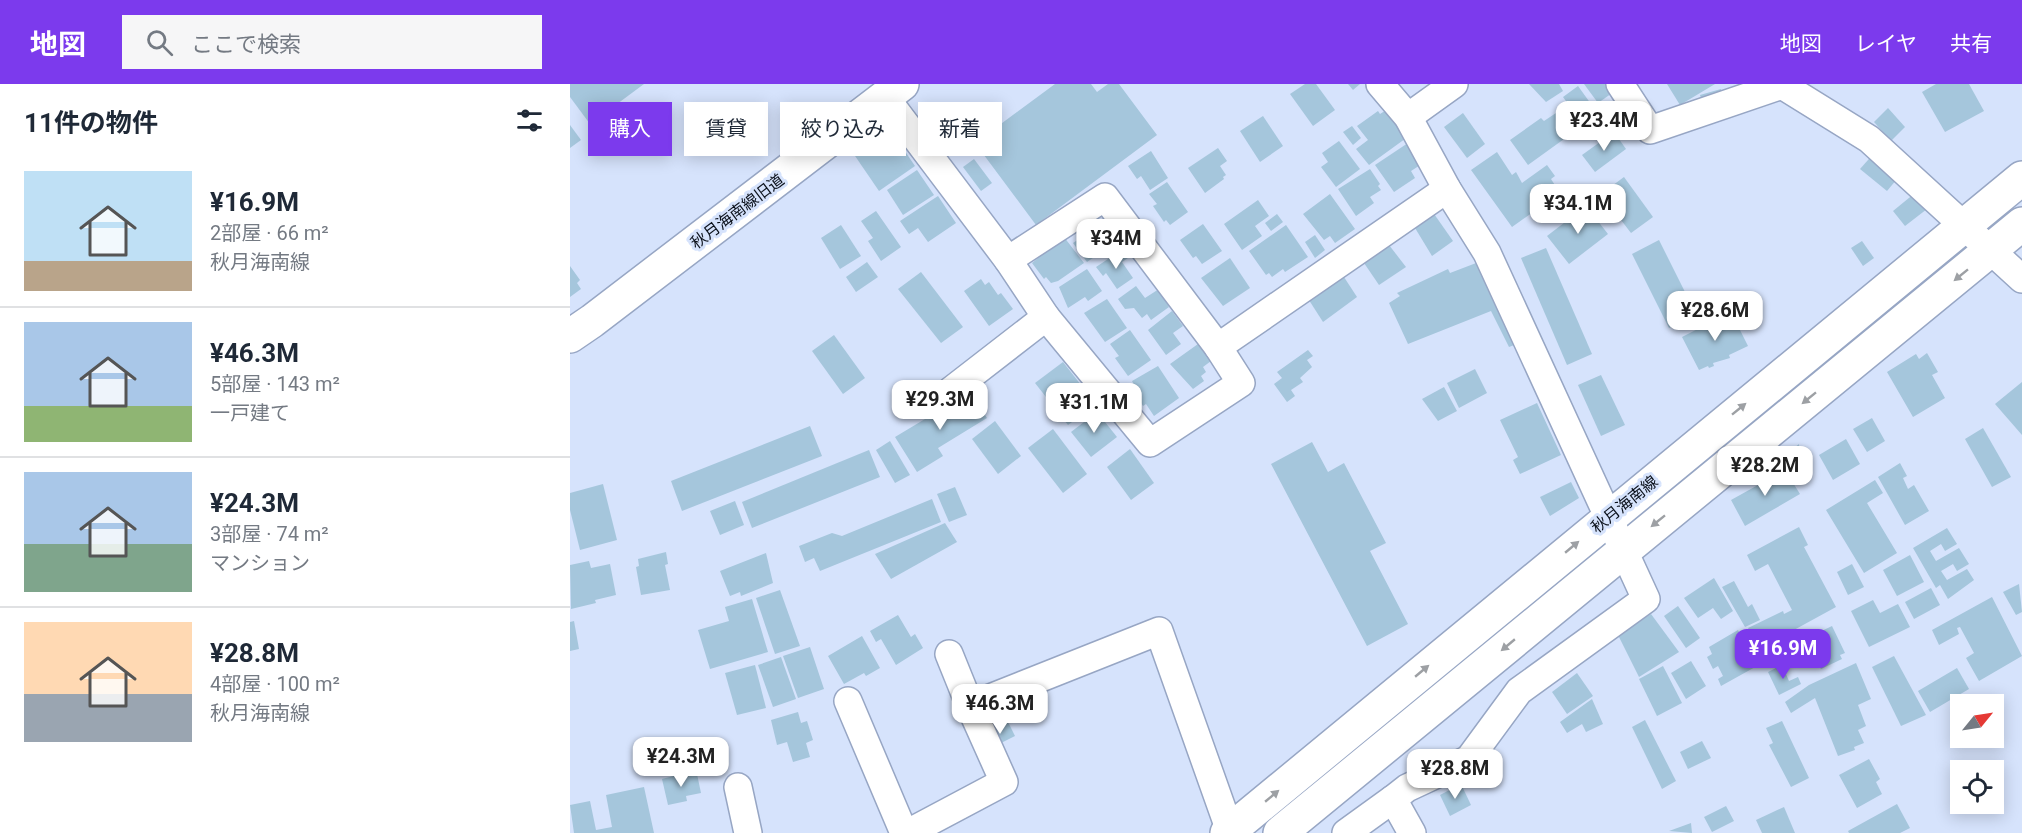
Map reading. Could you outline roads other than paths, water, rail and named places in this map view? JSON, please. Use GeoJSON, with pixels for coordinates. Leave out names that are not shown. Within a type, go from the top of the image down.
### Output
{"type":"FeatureCollection","features":[{"type":"Feature","properties":{"kind":"main road","name":"秋月海南線旧道"},"geometry":{"type":"LineString","coordinates":[[570,336],[894,90]]}},
{"type":"Feature","properties":{"kind":"main road","name":"秋月海南線"},"geometry":{"type":"LineString","coordinates":[[1229,832],[2022,178]]}},
{"type":"Feature","properties":{"kind":"main road"},"geometry":{"type":"LineString","coordinates":[[1280,833],[2022,224]]}},
{"type":"Feature","properties":{"kind":"street"},"geometry":{"type":"LineString","coordinates":[[1346,833],[1407,788],[1469,759],[1519,691],[1646,599],[1610,516],[1487,252],[1447,189],[1408,117],[1380,84]]}},
{"type":"Feature","properties":{"kind":"street"},"geometry":{"type":"LineString","coordinates":[[1408,117],[1454,84]]}},
{"type":"Feature","properties":{"kind":"street"},"geometry":{"type":"LineString","coordinates":[[1620,84],[1650,130],[1782,85],[1869,139],[1963,226],[1992,249],[2022,279]]}},
{"type":"Feature","properties":{"kind":"street"},"geometry":{"type":"LineString","coordinates":[[894,90],[1046,317],[1150,443],[1241,383],[1218,347],[1105,197],[1008,260]]}},
{"type":"Feature","properties":{"kind":"street"},"geometry":{"type":"LineString","coordinates":[[1218,347],[1447,189]]}},
{"type":"Feature","properties":{"kind":"street"},"geometry":{"type":"LineString","coordinates":[[945,396],[1046,317]]}},
{"type":"Feature","properties":{"kind":"street"},"geometry":{"type":"LineString","coordinates":[[970,706],[1159,631],[1229,832]]}},
{"type":"Feature","properties":{"kind":"street"},"geometry":{"type":"LineString","coordinates":[[848,701],[906,833],[1004,782],[949,654]]}},
{"type":"Feature","properties":{"kind":"street"},"geometry":{"type":"LineString","coordinates":[[738,787],[748,833]]}},
{"type":"Feature","properties":{"kind":"street"},"geometry":{"type":"LineString","coordinates":[[1393,799],[1412,833]]}}]}
